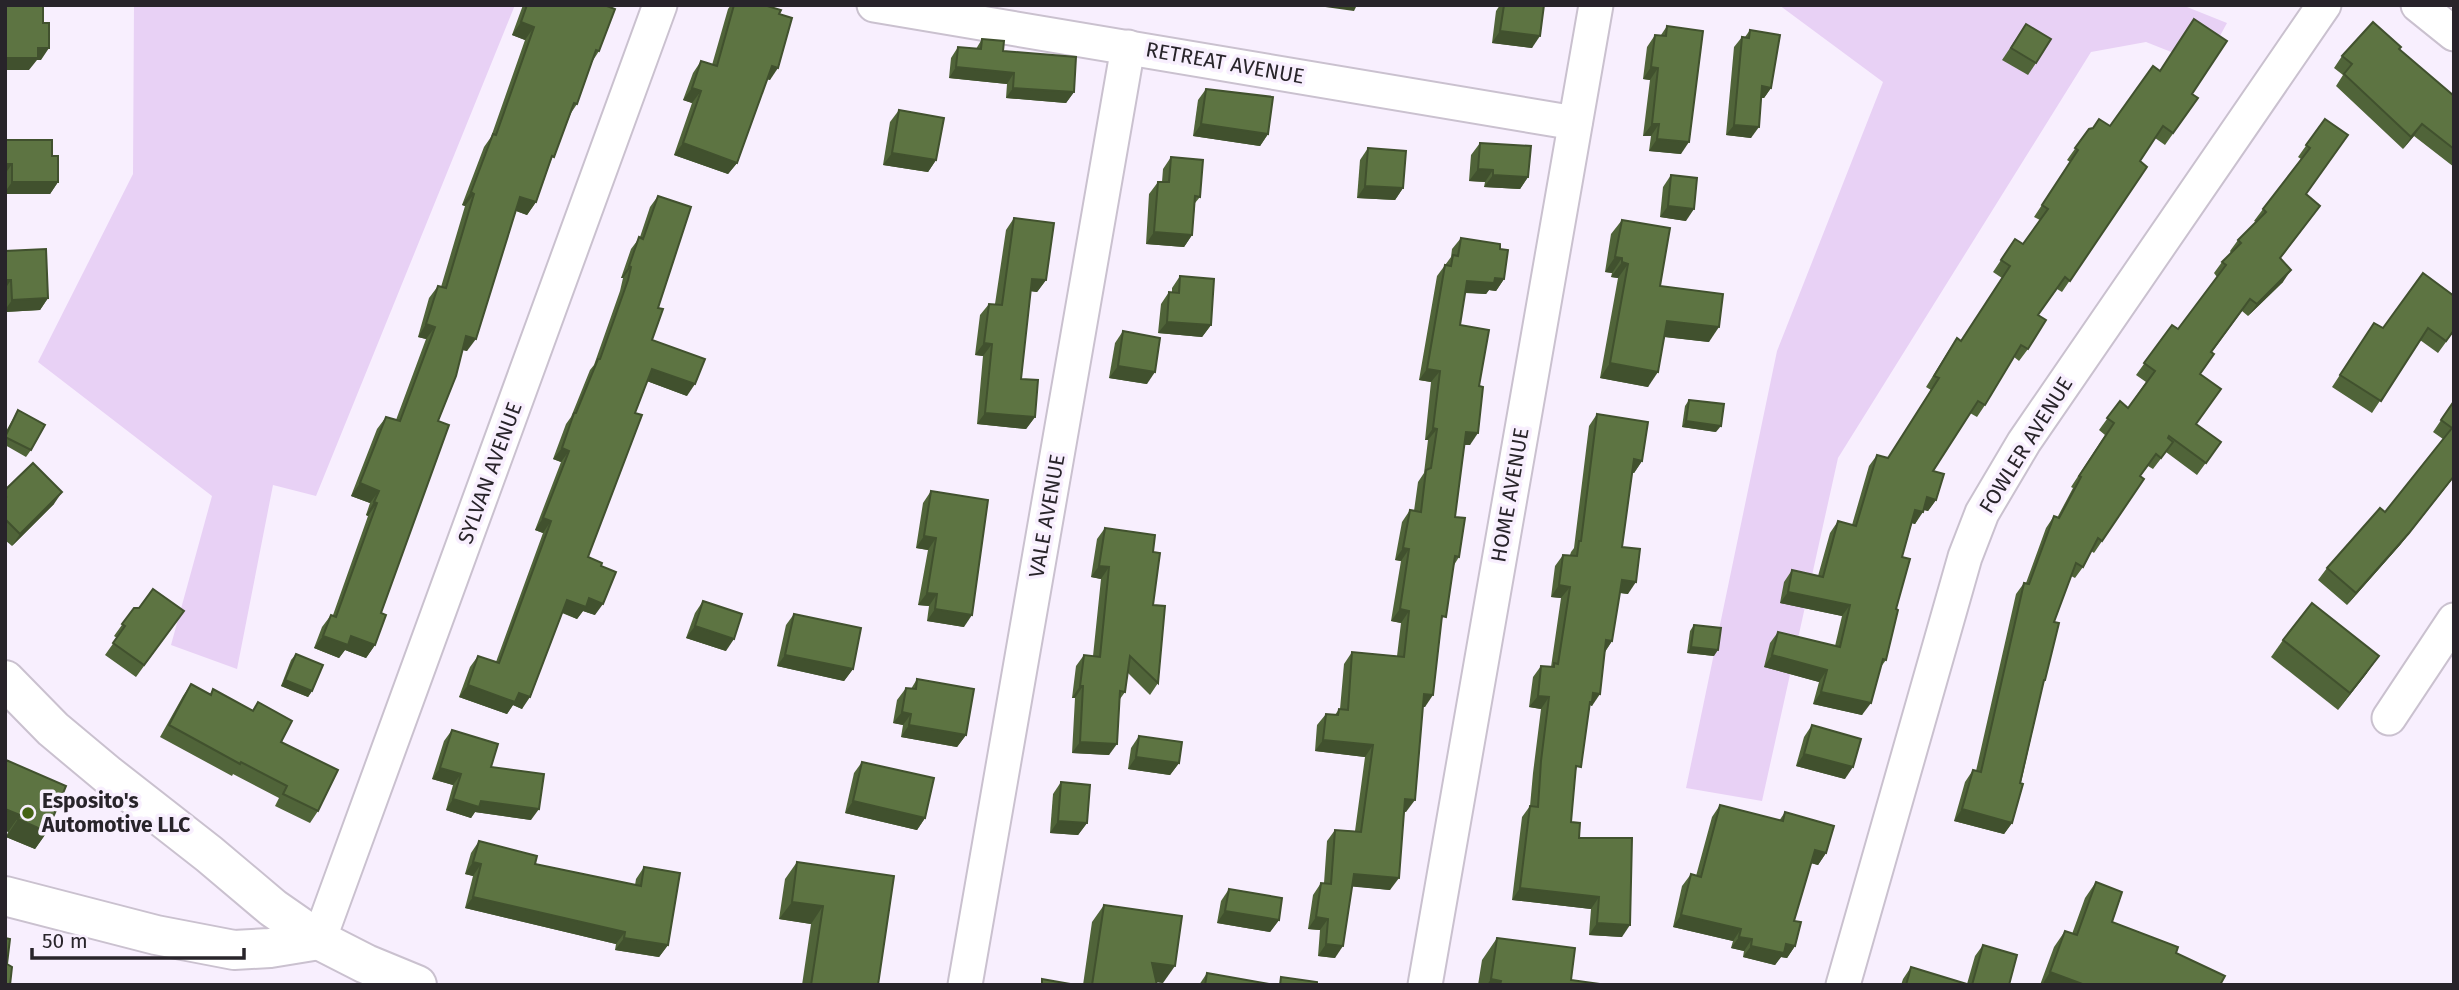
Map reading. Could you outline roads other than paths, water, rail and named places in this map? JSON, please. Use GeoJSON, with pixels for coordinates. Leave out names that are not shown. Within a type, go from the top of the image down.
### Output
{"type":"FeatureCollection","features":[{"type":"Feature","properties":{"kind":"main road"},"geometry":{"type":"LineString","coordinates":[[5,680],[53,729],[273,908],[319,940],[366,964],[417,985]]}},
{"type":"Feature","properties":{"kind":"main road"},"geometry":{"type":"LineString","coordinates":[[5,896],[156,935],[234,950],[270,948],[319,940]]}},
{"type":"Feature","properties":{"kind":"street","name":"SYLVAN AVENUE"},"geometry":{"type":"LineString","coordinates":[[319,940],[660,5]]}},
{"type":"Feature","properties":{"kind":"street","name":"RETREAT AVENUE"},"geometry":{"type":"LineString","coordinates":[[874,5],[1575,123]]}},
{"type":"Feature","properties":{"kind":"street","name":"HOME AVENUE"},"geometry":{"type":"LineString","coordinates":[[1426,985],[1595,5]]}},
{"type":"Feature","properties":{"kind":"street","name":"FOWLER AVENUE"},"geometry":{"type":"LineString","coordinates":[[1843,985],[1965,556],[1982,513],[2024,442],[2324,5]]}},
{"type":"Feature","properties":{"kind":"street"},"geometry":{"type":"LineString","coordinates":[[2418,5],[2454,34]]}},
{"type":"Feature","properties":{"kind":"street","name":"VALE AVENUE"},"geometry":{"type":"LineString","coordinates":[[965,985],[1128,47]]}},
{"type":"Feature","properties":{"kind":"street"},"geometry":{"type":"LineString","coordinates":[[2389,718],[2454,620]]}},
{"type":"Feature","properties":{"kind":"place","name":"Esposito's Automotive LLC"},"geometry":{"type":"Point","coordinates":[28,813]}}]}
